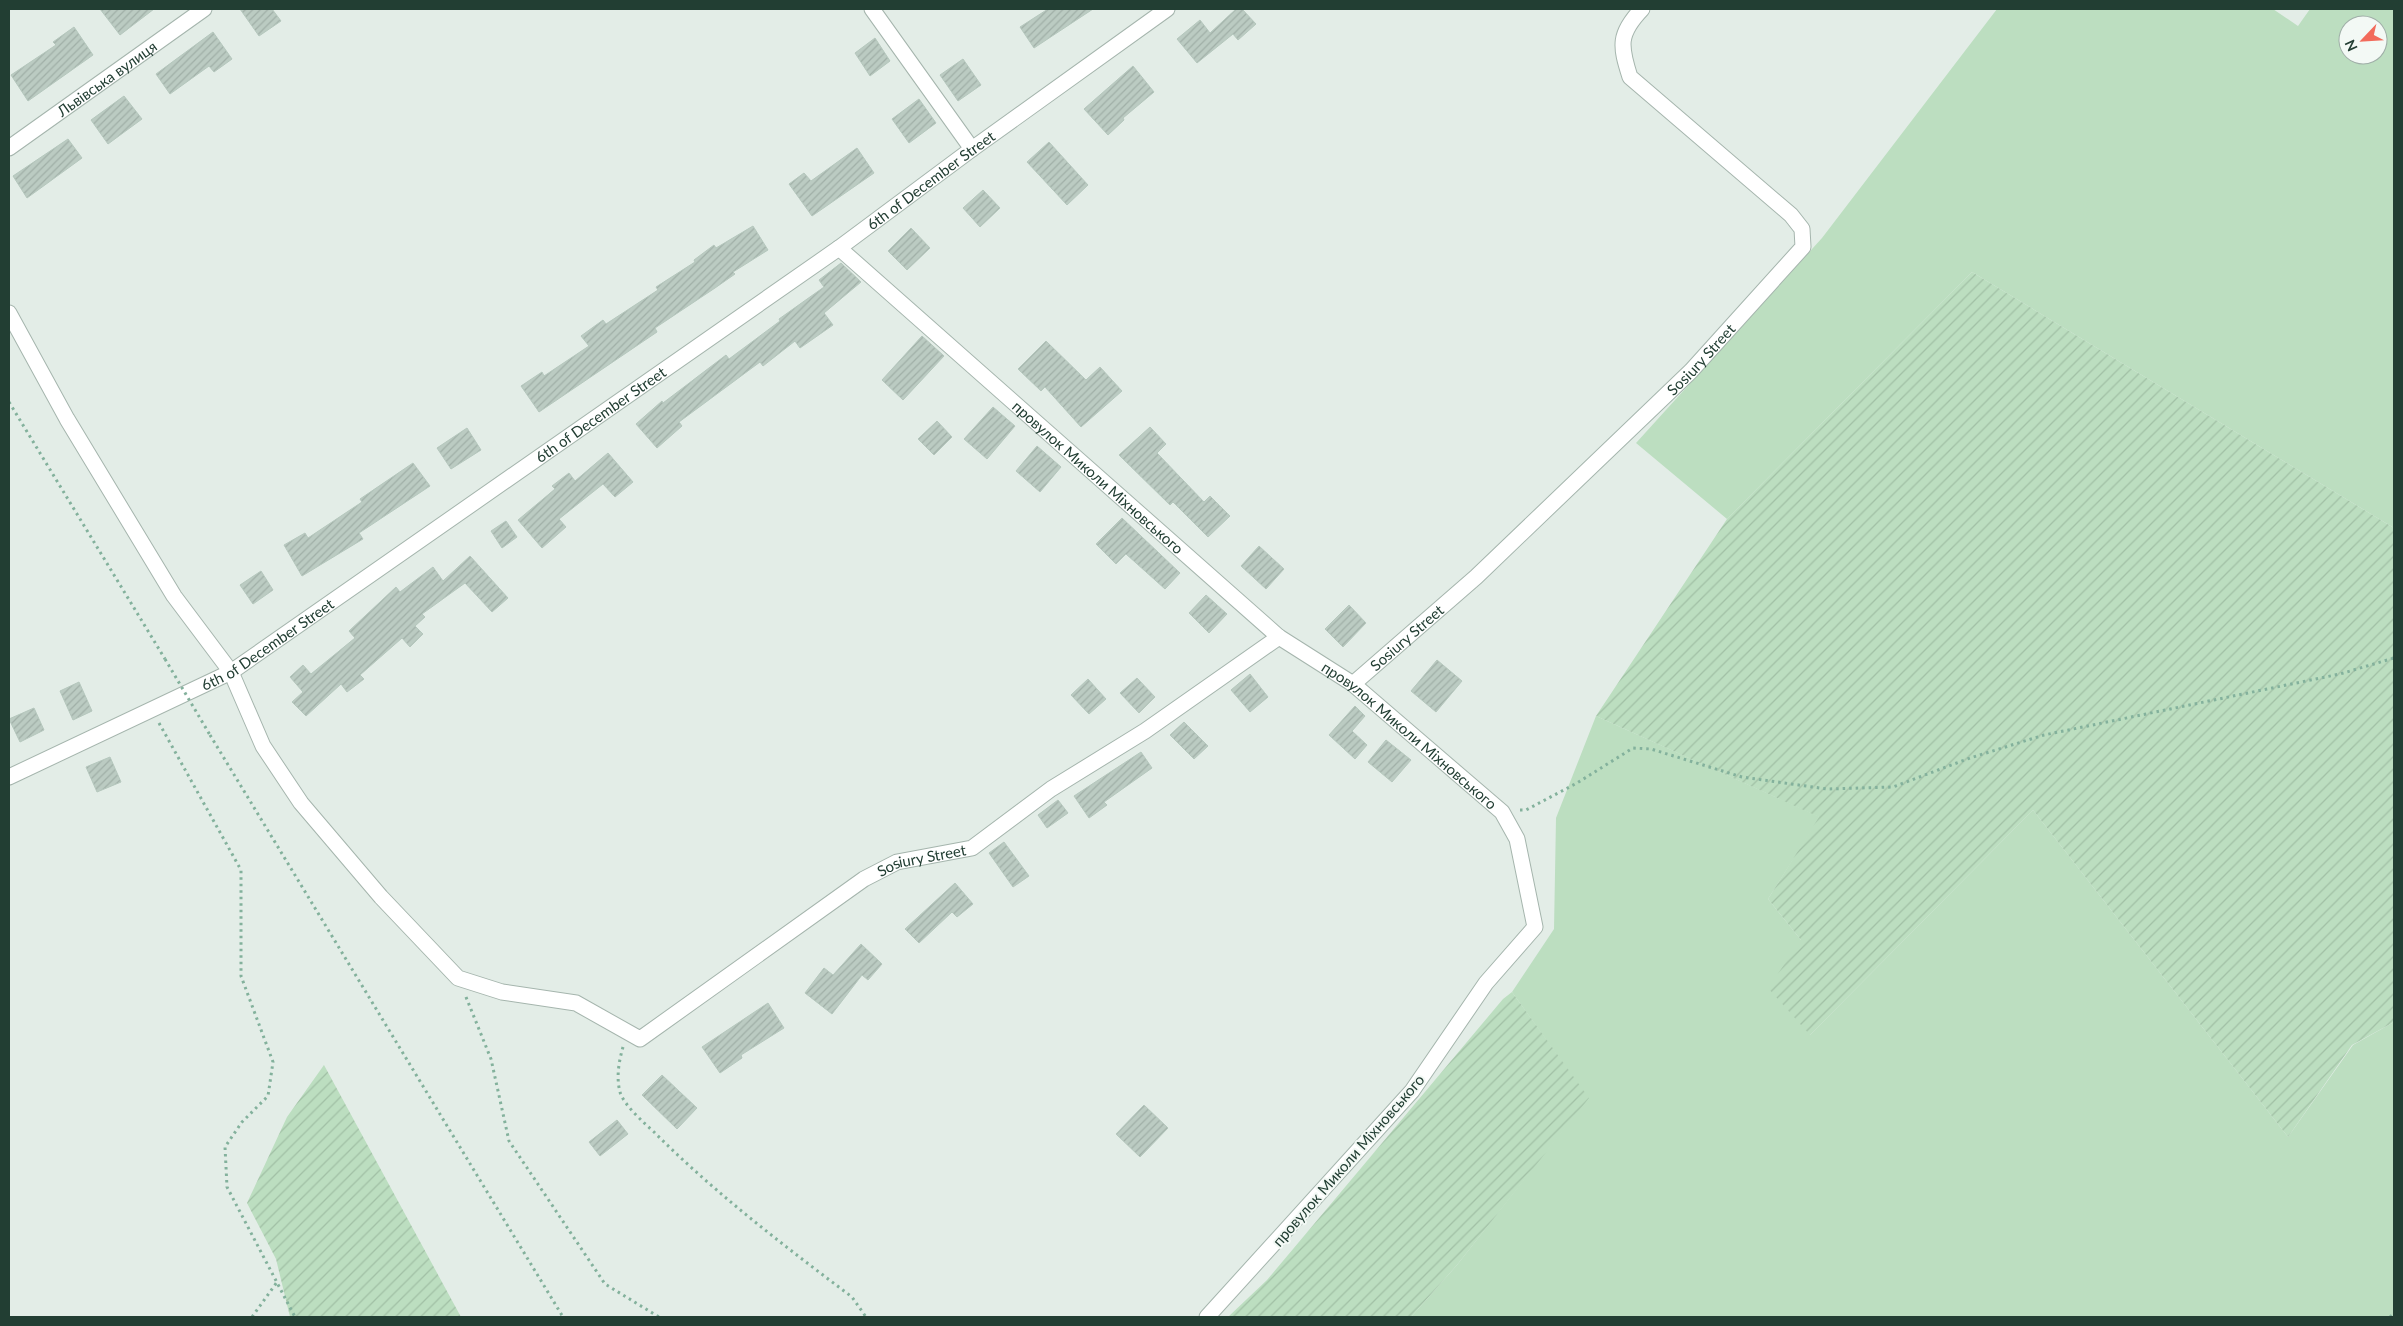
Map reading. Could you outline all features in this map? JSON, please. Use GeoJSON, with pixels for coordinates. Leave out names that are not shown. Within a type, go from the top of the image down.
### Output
{"type":"FeatureCollection","features":[{"type":"Feature","properties":{"kind":"street","name":"Львівська вулиця"},"geometry":{"type":"LineString","coordinates":[[9,148],[204,9]]}},
{"type":"Feature","properties":{"kind":"street"},"geometry":{"type":"LineString","coordinates":[[872,9],[972,149]]}},
{"type":"Feature","properties":{"kind":"street","name":"6th of December Street"},"geometry":{"type":"LineString","coordinates":[[9,777],[231,672],[839,248],[972,149],[1167,9]]}},
{"type":"Feature","properties":{"kind":"street","name":"Sosiury Street"},"geometry":{"type":"LineString","coordinates":[[1353,684],[1476,577],[1691,371],[1803,247],[1802,229],[1791,215],[1630,77],[1622,50],[1628,23],[1642,9]]}},
{"type":"Feature","properties":{"kind":"street","name":"провулок Миколи Міхновського"},"geometry":{"type":"LineString","coordinates":[[839,248],[1279,637],[1353,684],[1502,812],[1517,839],[1535,927],[1486,983],[1412,1091],[1207,1317]]}},
{"type":"Feature","properties":{"kind":"street"},"geometry":{"type":"LineString","coordinates":[[9,313],[66,419],[174,596],[231,672],[263,746],[301,803],[380,897],[458,978],[502,992],[576,1003],[626,1031]]}},
{"type":"Feature","properties":{"kind":"street","name":"Sosiury Street"},"geometry":{"type":"LineString","coordinates":[[626,1031],[640,1039],[864,880],[897,862],[972,848],[1051,789],[1145,731],[1279,637]]}},
{"type":"Feature","properties":{"kind":"path"},"geometry":{"type":"LineString","coordinates":[[9,402],[563,1317]]}},
{"type":"Feature","properties":{"kind":"path"},"geometry":{"type":"LineString","coordinates":[[1502,812],[1526,810],[1577,783],[1633,748],[1651,750],[1742,777],[1826,789],[1893,787],[1970,758],[2044,735],[2340,674],[2394,658]]}},
{"type":"Feature","properties":{"kind":"path"},"geometry":{"type":"LineString","coordinates":[[151,710],[241,870],[241,976],[273,1062],[268,1096],[242,1122],[226,1147],[227,1187],[295,1317]]}},
{"type":"Feature","properties":{"kind":"path"},"geometry":{"type":"LineString","coordinates":[[458,978],[491,1059],[509,1141],[605,1284],[659,1317]]}},
{"type":"Feature","properties":{"kind":"path"},"geometry":{"type":"LineString","coordinates":[[626,1031],[618,1066],[620,1093],[639,1118],[732,1205],[852,1297],[866,1317]]}},
{"type":"Feature","properties":{"kind":"path"},"geometry":{"type":"LineString","coordinates":[[252,1317],[277,1282]]}},
{"type":"Feature","properties":{"kind":"path"},"geometry":{"type":"LineString","coordinates":[[2390,1317],[2394,1312]]}},
{"type":"Feature","properties":{"kind":"green space"},"geometry":{"type":"Polygon","coordinates":[[[1997,9],[2273,9],[2298,26],[2310,9],[2394,9],[2394,528],[1972,272],[1727,519],[1636,443],[1822,238],[1997,9]]]}},
{"type":"Feature","properties":{"kind":"green space"},"geometry":{"type":"Polygon","coordinates":[[[1972,272],[2394,528],[2394,1022],[2352,1045],[2288,1137],[2033,810],[1810,1035],[1768,988],[1801,940],[1768,899],[1819,817],[1596,716],[1727,519],[1972,272]]]}},
{"type":"Feature","properties":{"kind":"green space"},"geometry":{"type":"Polygon","coordinates":[[[1596,716],[1820,817],[1768,899],[1801,940],[1810,1035],[2033,810],[2288,1137],[2353,1045],[2394,1022],[2394,1317],[1411,1317],[1457,1265],[1588,1098],[1512,992],[1554,929],[1556,818],[1596,716]]]}},
{"type":"Feature","properties":{"kind":"green space"},"geometry":{"type":"Polygon","coordinates":[[[1512,992],[1589,1098],[1457,1265],[1411,1317],[1228,1317],[1267,1280],[1503,999],[1512,992]]]}},
{"type":"Feature","properties":{"kind":"green space"},"geometry":{"type":"Polygon","coordinates":[[[324,1065],[461,1317],[290,1317],[276,1259],[247,1203],[287,1117],[324,1065]]]}},
{"type":"Feature","properties":{"kind":"building"},"geometry":{"type":"Polygon","coordinates":[[[100,9],[154,9],[120,35],[100,9]]]}},
{"type":"Feature","properties":{"kind":"building"},"geometry":{"type":"Polygon","coordinates":[[[240,9],[272,9],[281,21],[259,36],[240,9]]]}},
{"type":"Feature","properties":{"kind":"building"},"geometry":{"type":"Polygon","coordinates":[[[1048,9],[1093,9],[1034,48],[1020,27],[1048,9]]]}},
{"type":"Feature","properties":{"kind":"building"},"geometry":{"type":"Polygon","coordinates":[[[1236,9],[1242,9],[1256,24],[1238,40],[1233,34],[1197,63],[1177,39],[1200,20],[1210,33],[1236,9]]]}},
{"type":"Feature","properties":{"kind":"building"},"geometry":{"type":"Polygon","coordinates":[[[74,27],[93,55],[28,101],[11,75],[56,45],[53,42],[74,27]]]}},
{"type":"Feature","properties":{"kind":"building"},"geometry":{"type":"Polygon","coordinates":[[[213,32],[232,59],[214,72],[209,66],[170,94],[156,74],[213,32]]]}},
{"type":"Feature","properties":{"kind":"building"},"geometry":{"type":"Polygon","coordinates":[[[875,38],[890,61],[870,76],[855,53],[875,38]]]}},
{"type":"Feature","properties":{"kind":"building"},"geometry":{"type":"Polygon","coordinates":[[[963,59],[981,85],[958,101],[940,75],[963,59]]]}},
{"type":"Feature","properties":{"kind":"building"},"geometry":{"type":"Polygon","coordinates":[[[1133,66],[1154,92],[1123,118],[1124,120],[1108,135],[1084,109],[1133,66]]]}},
{"type":"Feature","properties":{"kind":"building"},"geometry":{"type":"Polygon","coordinates":[[[124,96],[142,119],[108,144],[91,120],[124,96]]]}},
{"type":"Feature","properties":{"kind":"building"},"geometry":{"type":"Polygon","coordinates":[[[919,99],[936,123],[909,143],[892,119],[919,99]]]}},
{"type":"Feature","properties":{"kind":"building"},"geometry":{"type":"Polygon","coordinates":[[[68,139],[82,158],[27,198],[13,176],[68,139]]]}},
{"type":"Feature","properties":{"kind":"building"},"geometry":{"type":"Polygon","coordinates":[[[1049,142],[1088,185],[1067,205],[1027,162],[1049,142]]]}},
{"type":"Feature","properties":{"kind":"building"},"geometry":{"type":"Polygon","coordinates":[[[857,148],[874,173],[812,216],[789,184],[804,173],[811,181],[857,148]]]}},
{"type":"Feature","properties":{"kind":"building"},"geometry":{"type":"Polygon","coordinates":[[[983,190],[1000,208],[980,227],[963,208],[983,190]]]}},
{"type":"Feature","properties":{"kind":"building"},"geometry":{"type":"Polygon","coordinates":[[[753,226],[768,250],[733,272],[735,274],[655,328],[657,332],[539,412],[521,386],[542,372],[544,376],[589,346],[581,336],[603,320],[606,324],[658,290],[656,287],[695,262],[694,260],[714,245],[716,248],[753,226]]]}},
{"type":"Feature","properties":{"kind":"building"},"geometry":{"type":"Polygon","coordinates":[[[911,228],[930,248],[907,270],[888,251],[911,228]]]}},
{"type":"Feature","properties":{"kind":"building"},"geometry":{"type":"Polygon","coordinates":[[[841,263],[861,282],[824,313],[833,325],[800,348],[795,341],[763,366],[760,362],[679,422],[682,426],[657,448],[636,424],[662,401],[663,403],[726,355],[729,359],[780,321],[779,319],[824,287],[819,280],[841,263]]]}},
{"type":"Feature","properties":{"kind":"building"},"geometry":{"type":"Polygon","coordinates":[[[922,336],[944,356],[903,400],[882,380],[922,336]]]}},
{"type":"Feature","properties":{"kind":"building"},"geometry":{"type":"Polygon","coordinates":[[[1046,341],[1086,380],[1100,367],[1122,391],[1081,427],[1045,387],[1041,391],[1018,369],[1046,341]]]}},
{"type":"Feature","properties":{"kind":"building"},"geometry":{"type":"Polygon","coordinates":[[[993,407],[1015,426],[987,459],[964,439],[993,407]]]}},
{"type":"Feature","properties":{"kind":"building"},"geometry":{"type":"Polygon","coordinates":[[[937,421],[952,437],[934,455],[918,439],[937,421]]]}},
{"type":"Feature","properties":{"kind":"building"},"geometry":{"type":"Polygon","coordinates":[[[1150,427],[1166,444],[1157,453],[1204,502],[1210,496],[1230,516],[1208,537],[1173,502],[1170,505],[1119,455],[1150,427]]]}},
{"type":"Feature","properties":{"kind":"building"},"geometry":{"type":"Polygon","coordinates":[[[467,428],[481,450],[451,469],[437,448],[467,428]]]}},
{"type":"Feature","properties":{"kind":"building"},"geometry":{"type":"Polygon","coordinates":[[[1037,446],[1061,467],[1040,492],[1016,471],[1037,446]]]}},
{"type":"Feature","properties":{"kind":"building"},"geometry":{"type":"Polygon","coordinates":[[[608,453],[633,482],[615,497],[603,484],[559,519],[566,527],[542,548],[518,520],[555,489],[552,486],[569,473],[575,481],[608,453]]]}},
{"type":"Feature","properties":{"kind":"building"},"geometry":{"type":"Polygon","coordinates":[[[413,463],[430,486],[359,533],[363,539],[302,576],[284,545],[305,533],[308,538],[362,502],[360,499],[413,463]]]}},
{"type":"Feature","properties":{"kind":"building"},"geometry":{"type":"Polygon","coordinates":[[[1122,518],[1180,573],[1165,589],[1126,554],[1116,564],[1096,544],[1122,518]]]}},
{"type":"Feature","properties":{"kind":"building"},"geometry":{"type":"Polygon","coordinates":[[[506,521],[517,537],[502,548],[491,531],[506,521]]]}},
{"type":"Feature","properties":{"kind":"building"},"geometry":{"type":"Polygon","coordinates":[[[1259,546],[1284,569],[1266,589],[1241,566],[1259,546]]]}},
{"type":"Feature","properties":{"kind":"building"},"geometry":{"type":"Polygon","coordinates":[[[470,556],[508,598],[492,612],[465,583],[422,614],[425,617],[415,626],[423,634],[410,647],[402,638],[360,675],[364,679],[347,692],[341,684],[306,716],[292,702],[303,692],[290,677],[303,665],[311,674],[355,638],[349,631],[396,587],[400,592],[433,567],[443,581],[470,556]]]}},
{"type":"Feature","properties":{"kind":"building"},"geometry":{"type":"Polygon","coordinates":[[[261,571],[273,590],[253,604],[240,585],[261,571]]]}},
{"type":"Feature","properties":{"kind":"building"},"geometry":{"type":"Polygon","coordinates":[[[1206,595],[1227,614],[1209,633],[1189,613],[1206,595]]]}},
{"type":"Feature","properties":{"kind":"building"},"geometry":{"type":"Polygon","coordinates":[[[1349,605],[1366,623],[1343,647],[1325,629],[1349,605]]]}},
{"type":"Feature","properties":{"kind":"building"},"geometry":{"type":"Polygon","coordinates":[[[1437,660],[1462,681],[1436,712],[1411,691],[1437,660]]]}},
{"type":"Feature","properties":{"kind":"building"},"geometry":{"type":"Polygon","coordinates":[[[1250,674],[1268,697],[1250,712],[1231,690],[1250,674]]]}},
{"type":"Feature","properties":{"kind":"building"},"geometry":{"type":"Polygon","coordinates":[[[1137,678],[1155,697],[1139,713],[1120,693],[1137,678]]]}},
{"type":"Feature","properties":{"kind":"building"},"geometry":{"type":"Polygon","coordinates":[[[1088,679],[1106,699],[1089,714],[1071,695],[1088,679]]]}},
{"type":"Feature","properties":{"kind":"building"},"geometry":{"type":"Polygon","coordinates":[[[79,682],[92,711],[73,720],[60,691],[79,682]]]}},
{"type":"Feature","properties":{"kind":"building"},"geometry":{"type":"Polygon","coordinates":[[[1355,706],[1365,716],[1352,731],[1367,745],[1355,759],[1329,735],[1355,706]]]}},
{"type":"Feature","properties":{"kind":"building"},"geometry":{"type":"Polygon","coordinates":[[[34,708],[44,730],[20,742],[9,719],[34,708]]]}},
{"type":"Feature","properties":{"kind":"building"},"geometry":{"type":"Polygon","coordinates":[[[1184,722],[1208,746],[1194,759],[1170,735],[1184,722]]]}},
{"type":"Feature","properties":{"kind":"building"},"geometry":{"type":"Polygon","coordinates":[[[1386,740],[1411,760],[1392,782],[1368,762],[1386,740]]]}},
{"type":"Feature","properties":{"kind":"building"},"geometry":{"type":"Polygon","coordinates":[[[1141,752],[1152,768],[1104,802],[1107,805],[1089,818],[1074,796],[1141,752]]]}},
{"type":"Feature","properties":{"kind":"building"},"geometry":{"type":"Polygon","coordinates":[[[110,757],[121,782],[97,792],[86,767],[110,757]]]}},
{"type":"Feature","properties":{"kind":"building"},"geometry":{"type":"Polygon","coordinates":[[[1058,800],[1068,813],[1047,828],[1038,815],[1058,800]]]}},
{"type":"Feature","properties":{"kind":"building"},"geometry":{"type":"Polygon","coordinates":[[[1004,842],[1029,876],[1013,887],[989,853],[1004,842]]]}},
{"type":"Feature","properties":{"kind":"building"},"geometry":{"type":"Polygon","coordinates":[[[955,883],[973,904],[957,917],[952,912],[919,943],[905,929],[955,883]]]}},
{"type":"Feature","properties":{"kind":"building"},"geometry":{"type":"Polygon","coordinates":[[[861,944],[882,964],[868,980],[862,975],[832,1014],[805,993],[824,968],[833,975],[861,944]]]}},
{"type":"Feature","properties":{"kind":"building"},"geometry":{"type":"Polygon","coordinates":[[[768,1003],[784,1028],[741,1055],[742,1058],[720,1073],[702,1047],[768,1003]]]}},
{"type":"Feature","properties":{"kind":"building"},"geometry":{"type":"Polygon","coordinates":[[[662,1075],[697,1108],[677,1129],[642,1095],[662,1075]]]}},
{"type":"Feature","properties":{"kind":"building"},"geometry":{"type":"Polygon","coordinates":[[[1144,1105],[1168,1128],[1140,1157],[1116,1134],[1144,1105]]]}},
{"type":"Feature","properties":{"kind":"building"},"geometry":{"type":"Polygon","coordinates":[[[617,1120],[628,1134],[600,1156],[589,1142],[617,1120]]]}}]}
